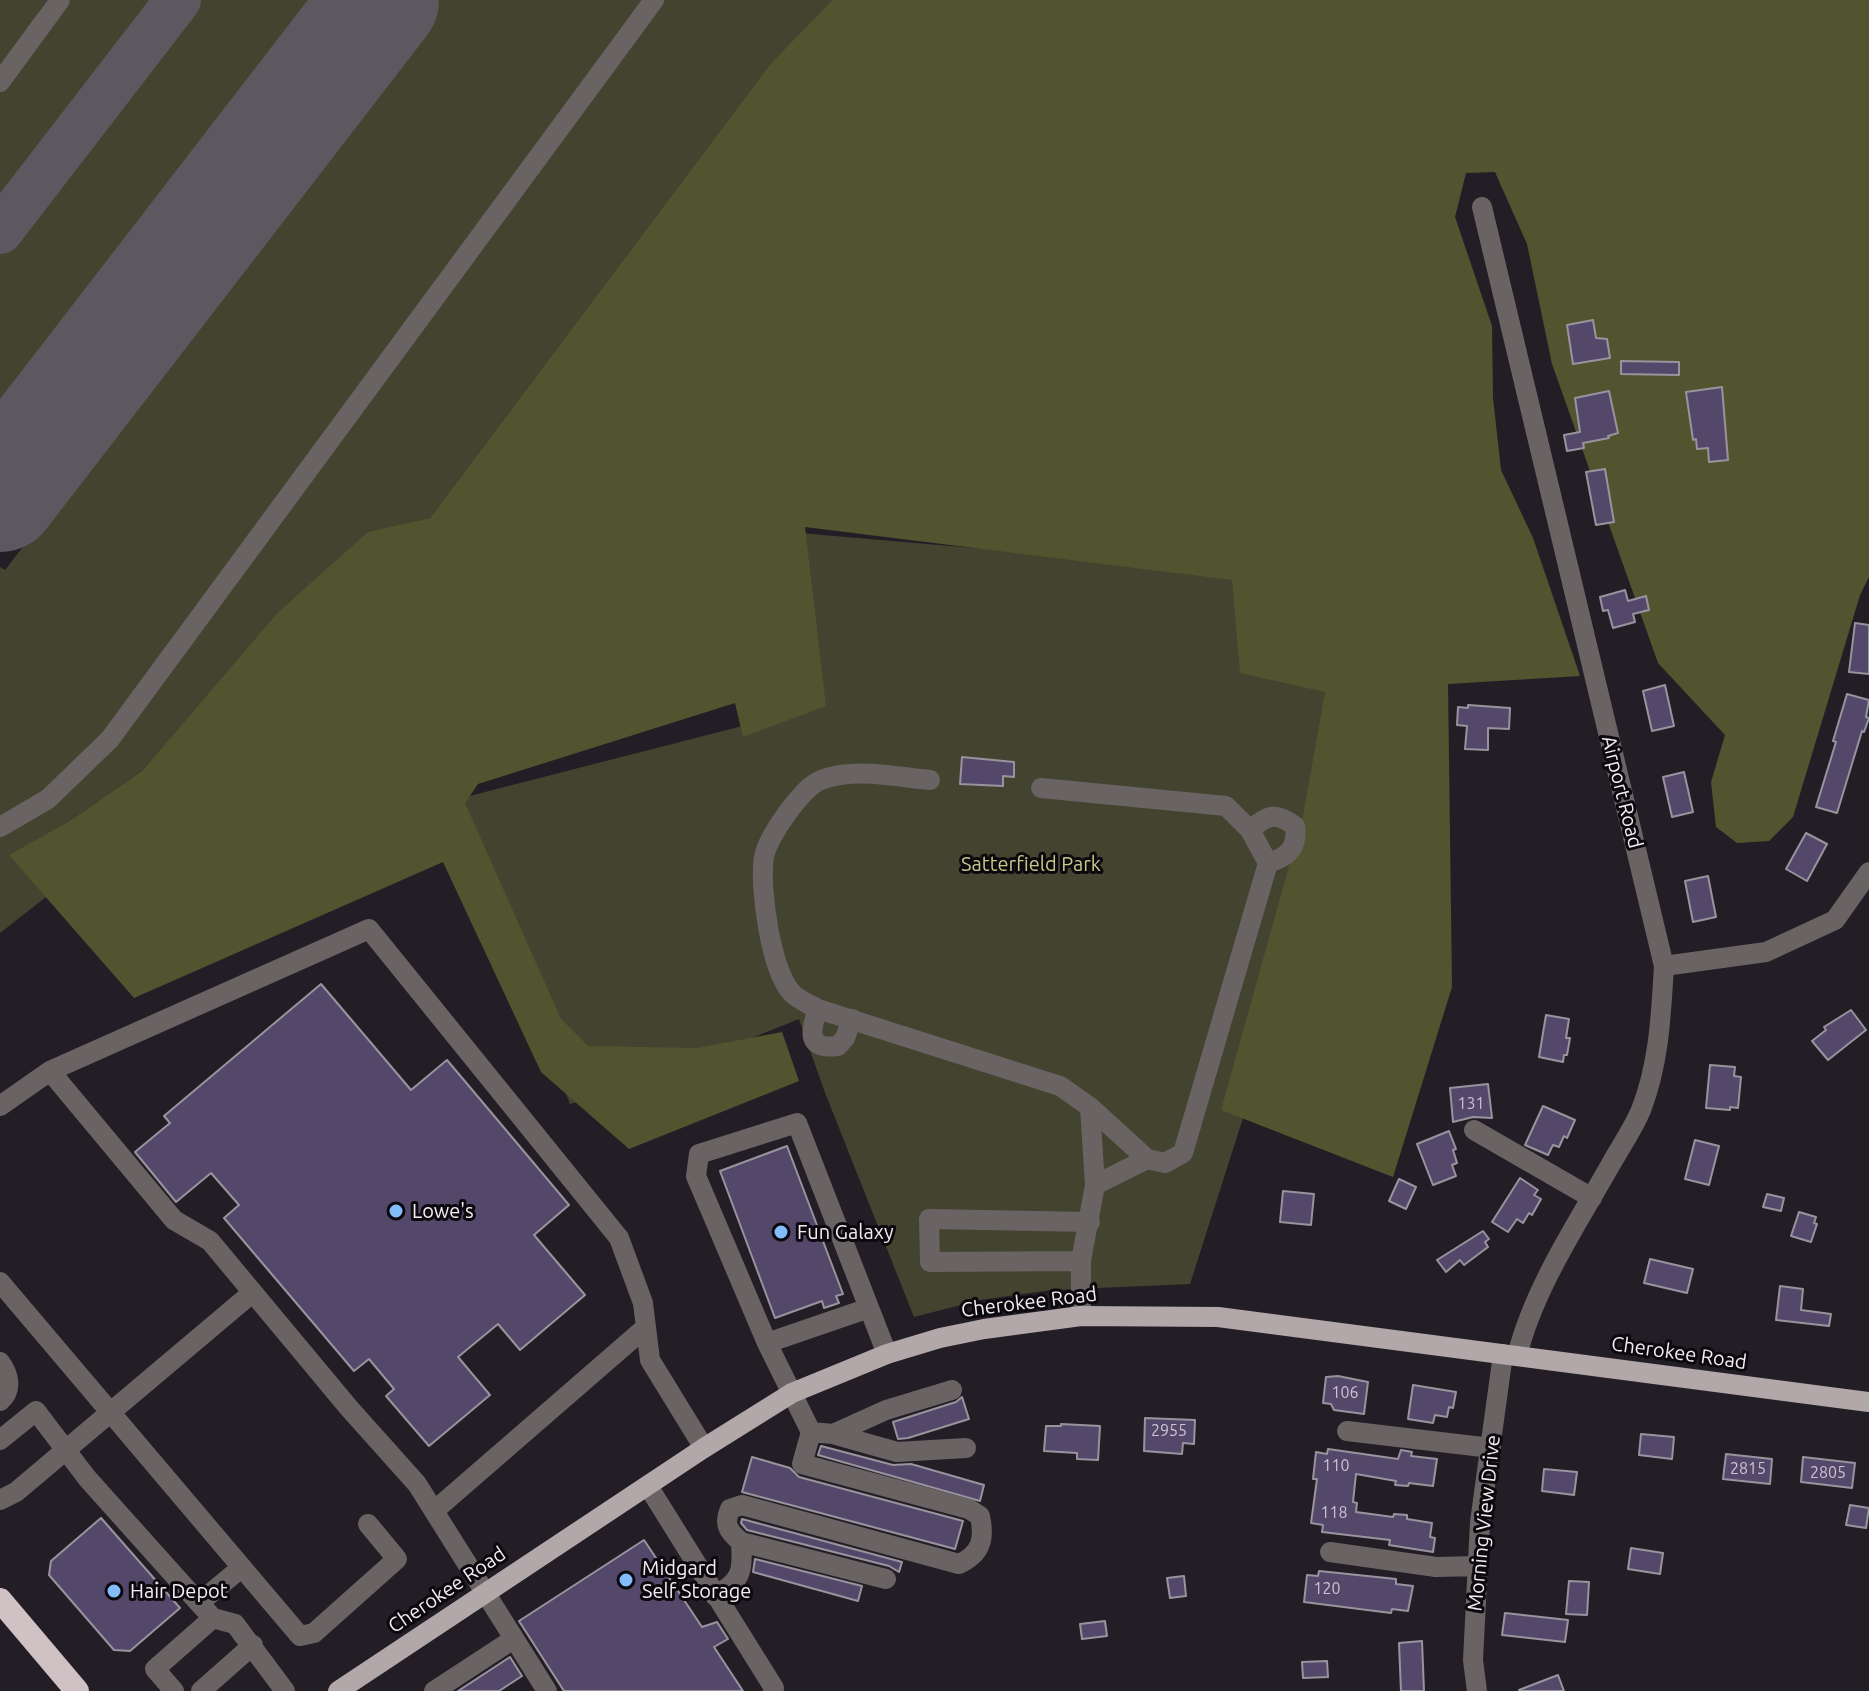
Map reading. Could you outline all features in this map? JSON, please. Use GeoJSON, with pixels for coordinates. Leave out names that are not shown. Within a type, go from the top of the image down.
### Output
{"type":"FeatureCollection","features":[{"type":"Feature","properties":{"kind":"highway"},"geometry":{"type":"LineString","coordinates":[[0,1600],[77,1691]]}},
{"type":"Feature","properties":{"kind":"main road","name":"Cherokee Road"},"geometry":{"type":"LineString","coordinates":[[338,1691],[792,1393],[887,1354],[984,1329],[1081,1316],[1218,1317],[1869,1402]]}},
{"type":"Feature","properties":{"kind":"street"},"geometry":{"type":"LineString","coordinates":[[0,82],[60,0]]}},
{"type":"Feature","properties":{"kind":"street"},"geometry":{"type":"LineString","coordinates":[[0,827],[48,799],[110,739],[654,0]]}},
{"type":"Feature","properties":{"kind":"street","name":"Airport Road"},"geometry":{"type":"LineString","coordinates":[[1482,207],[1664,966],[1655,1071],[1640,1114],[1510,1355]]}},
{"type":"Feature","properties":{"kind":"street"},"geometry":{"type":"LineString","coordinates":[[930,780],[850,773],[818,781],[795,799],[764,855],[764,909],[783,981],[793,995],[818,1009],[1060,1086],[1090,1107],[1147,1159],[1165,1163],[1183,1153],[1268,863],[1250,830],[1226,806],[1041,788]]}},
{"type":"Feature","properties":{"kind":"street"},"geometry":{"type":"LineString","coordinates":[[1250,830],[1270,816],[1283,818],[1295,826],[1296,839],[1292,850],[1282,859],[1268,863]]}},
{"type":"Feature","properties":{"kind":"street"},"geometry":{"type":"LineString","coordinates":[[1664,966],[1766,952],[1835,920],[1869,872]]}},
{"type":"Feature","properties":{"kind":"street"},"geometry":{"type":"LineString","coordinates":[[0,1106],[50,1071],[369,929],[619,1238],[643,1303],[650,1360],[704,1448]]}},
{"type":"Feature","properties":{"kind":"street"},"geometry":{"type":"LineString","coordinates":[[818,1009],[811,1026],[817,1044],[838,1046],[845,1038],[852,1019]]}},
{"type":"Feature","properties":{"kind":"street"},"geometry":{"type":"LineString","coordinates":[[50,1071],[174,1220],[210,1241],[417,1484],[512,1640],[547,1691]]}},
{"type":"Feature","properties":{"kind":"street"},"geometry":{"type":"LineString","coordinates":[[1081,1316],[1081,1261],[1095,1185],[1090,1107]]}},
{"type":"Feature","properties":{"kind":"street"},"geometry":{"type":"LineString","coordinates":[[886,1579],[741,1542],[729,1532],[726,1519],[730,1509],[742,1505],[959,1564],[973,1557],[983,1529],[980,1516],[969,1509],[802,1464],[811,1432],[767,1343],[696,1176],[699,1154],[797,1123],[887,1354]]}},
{"type":"Feature","properties":{"kind":"street"},"geometry":{"type":"LineString","coordinates":[[1474,1130],[1592,1198]]}},
{"type":"Feature","properties":{"kind":"street"},"geometry":{"type":"LineString","coordinates":[[1095,1185],[1147,1159]]}},
{"type":"Feature","properties":{"kind":"street"},"geometry":{"type":"LineString","coordinates":[[1081,1261],[930,1262],[929,1219],[1090,1222]]}},
{"type":"Feature","properties":{"kind":"street"},"geometry":{"type":"LineString","coordinates":[[0,1282],[300,1636],[306,1636],[353,1601],[397,1559],[368,1524]]}},
{"type":"Feature","properties":{"kind":"street"},"geometry":{"type":"LineString","coordinates":[[0,1517],[8,1496],[252,1293]]}},
{"type":"Feature","properties":{"kind":"street"},"geometry":{"type":"LineString","coordinates":[[767,1343],[869,1308]]}},
{"type":"Feature","properties":{"kind":"street"},"geometry":{"type":"LineString","coordinates":[[434,1511],[646,1327]]}},
{"type":"Feature","properties":{"kind":"street","name":"Morning View Drive"},"geometry":{"type":"LineString","coordinates":[[1477,1691],[1473,1660],[1480,1522],[1510,1355]]}},
{"type":"Feature","properties":{"kind":"street"},"geometry":{"type":"LineString","coordinates":[[0,1362],[8,1375],[9,1387],[0,1401]]}},
{"type":"Feature","properties":{"kind":"street"},"geometry":{"type":"LineString","coordinates":[[833,1434],[886,1410],[952,1390]]}},
{"type":"Feature","properties":{"kind":"street"},"geometry":{"type":"LineString","coordinates":[[0,1440],[36,1411],[87,1478],[213,1618],[235,1624],[285,1691]]}},
{"type":"Feature","properties":{"kind":"street"},"geometry":{"type":"LineString","coordinates":[[1347,1431],[1491,1448]]}},
{"type":"Feature","properties":{"kind":"street"},"geometry":{"type":"LineString","coordinates":[[811,1432],[833,1434],[897,1452],[966,1448]]}},
{"type":"Feature","properties":{"kind":"street"},"geometry":{"type":"LineString","coordinates":[[648,1486],[774,1688],[773,1691]]}},
{"type":"Feature","properties":{"kind":"street"},"geometry":{"type":"LineString","coordinates":[[715,1596],[738,1579],[743,1563],[741,1542]]}},
{"type":"Feature","properties":{"kind":"street"},"geometry":{"type":"LineString","coordinates":[[1330,1552],[1436,1567],[1478,1566]]}},
{"type":"Feature","properties":{"kind":"street"},"geometry":{"type":"LineString","coordinates":[[199,1603],[241,1568]]}},
{"type":"Feature","properties":{"kind":"street"},"geometry":{"type":"LineString","coordinates":[[174,1691],[155,1669],[213,1618]]}},
{"type":"Feature","properties":{"kind":"street"},"geometry":{"type":"LineString","coordinates":[[434,1691],[512,1640]]}},
{"type":"Feature","properties":{"kind":"street"},"geometry":{"type":"LineString","coordinates":[[201,1691],[253,1645]]}},
{"type":"Feature","properties":{"kind":"green space"},"geometry":{"type":"Polygon","coordinates":[[[0,0],[47,0],[0,70],[0,0]]]}},
{"type":"Feature","properties":{"kind":"green space"},"geometry":{"type":"Polygon","coordinates":[[[70,0],[160,0],[0,206],[0,91],[70,0]]]}},
{"type":"Feature","properties":{"kind":"green space"},"geometry":{"type":"Polygon","coordinates":[[[198,0],[332,0],[59,352],[25,369],[0,401],[0,253],[198,0]]]}},
{"type":"Feature","properties":{"kind":"green space"},"geometry":{"type":"Polygon","coordinates":[[[428,0],[832,0],[771,63],[430,518],[368,533],[277,613],[142,771],[71,820],[10,855],[46,897],[0,933],[0,567],[5,570],[101,447],[109,431],[110,410],[428,0]]]}},
{"type":"Feature","properties":{"kind":"green space"},"geometry":{"type":"Polygon","coordinates":[[[832,0],[1869,0],[1869,577],[1860,595],[1793,817],[1769,841],[1737,843],[1716,827],[1711,782],[1725,735],[1658,663],[1552,364],[1527,244],[1495,172],[1466,173],[1455,217],[1492,326],[1493,398],[1501,470],[1533,538],[1580,676],[1448,684],[1452,987],[1393,1177],[1221,1110],[1303,816],[1325,692],[1240,673],[1232,580],[805,527],[826,706],[743,737],[735,703],[478,784],[465,803],[561,1019],[588,1046],[697,1048],[782,1032],[799,1081],[629,1149],[541,1072],[443,862],[134,998],[9,855],[71,820],[142,771],[277,613],[368,532],[430,518],[771,63],[832,0]]]}},
{"type":"Feature","properties":{"kind":"green space","name":"Satterfield Park"},"geometry":{"type":"Polygon","coordinates":[[[765,530],[1240,571],[1384,676],[1190,1284],[1052,1290],[980,1300],[914,1317],[799,1019],[617,1092],[570,1104],[450,801],[797,712],[765,530]]]}},
{"type":"Feature","properties":{"kind":"building"},"geometry":{"type":"Polygon","coordinates":[[[1593,320],[1596,338],[1607,339],[1610,358],[1573,364],[1567,325],[1593,320]]]}},
{"type":"Feature","properties":{"kind":"building"},"geometry":{"type":"Polygon","coordinates":[[[1621,361],[1679,362],[1679,375],[1621,374],[1621,361]]]}},
{"type":"Feature","properties":{"kind":"building"},"geometry":{"type":"Polygon","coordinates":[[[1722,387],[1728,460],[1709,462],[1708,448],[1697,449],[1696,439],[1693,440],[1686,392],[1722,387]]]}},
{"type":"Feature","properties":{"kind":"building"},"geometry":{"type":"Polygon","coordinates":[[[1609,391],[1618,433],[1583,443],[1584,448],[1567,451],[1564,435],[1580,432],[1575,398],[1609,391]]]}},
{"type":"Feature","properties":{"kind":"building"},"geometry":{"type":"Polygon","coordinates":[[[1605,469],[1614,522],[1596,525],[1586,472],[1605,469]]]}},
{"type":"Feature","properties":{"kind":"building"},"geometry":{"type":"Polygon","coordinates":[[[1625,590],[1628,601],[1646,596],[1649,610],[1633,614],[1635,622],[1613,628],[1608,610],[1603,611],[1600,597],[1625,590]]]}},
{"type":"Feature","properties":{"kind":"building"},"geometry":{"type":"Polygon","coordinates":[[[1855,623],[1869,625],[1869,674],[1849,672],[1855,623]]]}},
{"type":"Feature","properties":{"kind":"building"},"geometry":{"type":"Polygon","coordinates":[[[1665,685],[1674,726],[1652,731],[1643,691],[1665,685]]]}},
{"type":"Feature","properties":{"kind":"building"},"geometry":{"type":"Polygon","coordinates":[[[1847,694],[1869,700],[1866,717],[1869,718],[1862,731],[1837,813],[1816,807],[1847,694]]]}},
{"type":"Feature","properties":{"kind":"building"},"geometry":{"type":"Polygon","coordinates":[[[1468,705],[1510,708],[1509,729],[1488,728],[1488,750],[1465,749],[1467,726],[1457,725],[1458,707],[1468,708],[1468,705]]]}},
{"type":"Feature","properties":{"kind":"building"},"geometry":{"type":"Polygon","coordinates":[[[962,757],[1014,762],[1014,777],[1003,776],[1003,786],[960,784],[962,757]]]}},
{"type":"Feature","properties":{"kind":"building"},"geometry":{"type":"Polygon","coordinates":[[[1684,772],[1693,812],[1672,817],[1663,777],[1684,772]]]}},
{"type":"Feature","properties":{"kind":"building"},"geometry":{"type":"Polygon","coordinates":[[[1806,833],[1827,844],[1807,881],[1786,869],[1806,833]]]}},
{"type":"Feature","properties":{"kind":"building"},"geometry":{"type":"Polygon","coordinates":[[[1708,876],[1716,917],[1693,922],[1685,881],[1708,876]]]}},
{"type":"Feature","properties":{"kind":"building","name":"Lowe's"},"geometry":{"type":"Polygon","coordinates":[[[321,984],[411,1090],[447,1060],[569,1205],[534,1235],[585,1295],[520,1350],[498,1324],[458,1357],[490,1395],[429,1446],[386,1396],[394,1389],[369,1359],[354,1371],[224,1218],[239,1205],[211,1173],[176,1202],[135,1152],[170,1123],[164,1116],[321,984]]]}},
{"type":"Feature","properties":{"kind":"building"},"geometry":{"type":"Polygon","coordinates":[[[1851,1010],[1866,1030],[1828,1060],[1812,1041],[1826,1030],[1824,1027],[1851,1010]]]}},
{"type":"Feature","properties":{"kind":"building"},"geometry":{"type":"Polygon","coordinates":[[[1546,1015],[1569,1019],[1566,1038],[1570,1038],[1563,1062],[1539,1057],[1546,1015]]]}},
{"type":"Feature","properties":{"kind":"building"},"geometry":{"type":"Polygon","coordinates":[[[1710,1065],[1735,1067],[1734,1076],[1741,1077],[1738,1108],[1706,1108],[1710,1065]]]}},
{"type":"Feature","properties":{"kind":"building"},"geometry":{"type":"Polygon","coordinates":[[[1488,1084],[1492,1118],[1473,1117],[1453,1122],[1450,1088],[1488,1084]]]}},
{"type":"Feature","properties":{"kind":"building"},"geometry":{"type":"Polygon","coordinates":[[[1543,1106],[1575,1120],[1567,1138],[1564,1136],[1559,1147],[1553,1145],[1548,1155],[1525,1145],[1543,1106]]]}},
{"type":"Feature","properties":{"kind":"building"},"geometry":{"type":"Polygon","coordinates":[[[1449,1131],[1456,1149],[1453,1150],[1457,1163],[1452,1165],[1456,1176],[1433,1185],[1417,1144],[1449,1131]]]}},
{"type":"Feature","properties":{"kind":"building"},"geometry":{"type":"Polygon","coordinates":[[[1695,1140],[1719,1146],[1709,1185],[1685,1179],[1695,1140]]]}},
{"type":"Feature","properties":{"kind":"building","name":"Fun Galaxy"},"geometry":{"type":"Polygon","coordinates":[[[787,1146],[843,1294],[836,1296],[839,1303],[824,1308],[822,1301],[775,1318],[720,1171],[787,1146]]]}},
{"type":"Feature","properties":{"kind":"building"},"geometry":{"type":"Polygon","coordinates":[[[1520,1178],[1538,1190],[1534,1195],[1541,1199],[1532,1215],[1529,1213],[1523,1223],[1517,1219],[1508,1232],[1492,1222],[1520,1178]]]}},
{"type":"Feature","properties":{"kind":"building"},"geometry":{"type":"Polygon","coordinates":[[[1399,1179],[1416,1187],[1406,1209],[1389,1201],[1399,1179]]]}},
{"type":"Feature","properties":{"kind":"building"},"geometry":{"type":"Polygon","coordinates":[[[1283,1191],[1314,1194],[1311,1225],[1280,1222],[1283,1191]]]}},
{"type":"Feature","properties":{"kind":"building"},"geometry":{"type":"Polygon","coordinates":[[[1767,1194],[1784,1198],[1781,1211],[1763,1207],[1767,1194]]]}},
{"type":"Feature","properties":{"kind":"building"},"geometry":{"type":"Polygon","coordinates":[[[1799,1212],[1816,1217],[1811,1242],[1791,1236],[1799,1212]]]}},
{"type":"Feature","properties":{"kind":"building"},"geometry":{"type":"Polygon","coordinates":[[[1483,1231],[1489,1239],[1485,1242],[1488,1247],[1464,1265],[1460,1260],[1446,1272],[1437,1260],[1483,1231]]]}},
{"type":"Feature","properties":{"kind":"building"},"geometry":{"type":"Polygon","coordinates":[[[1650,1259],[1693,1269],[1687,1293],[1644,1283],[1650,1259]]]}},
{"type":"Feature","properties":{"kind":"building"},"geometry":{"type":"Polygon","coordinates":[[[1780,1286],[1803,1289],[1801,1310],[1831,1314],[1829,1326],[1776,1320],[1780,1286]]]}},
{"type":"Feature","properties":{"kind":"building"},"geometry":{"type":"Polygon","coordinates":[[[1338,1376],[1368,1382],[1364,1414],[1334,1410],[1331,1404],[1323,1403],[1326,1377],[1338,1376]]]}},
{"type":"Feature","properties":{"kind":"building"},"geometry":{"type":"Polygon","coordinates":[[[1413,1385],[1456,1392],[1453,1408],[1449,1407],[1447,1417],[1435,1415],[1433,1423],[1408,1419],[1413,1385]]]}},
{"type":"Feature","properties":{"kind":"building"},"geometry":{"type":"Polygon","coordinates":[[[962,1397],[969,1419],[898,1439],[893,1422],[956,1402],[962,1397]]]}},
{"type":"Feature","properties":{"kind":"building"},"geometry":{"type":"Polygon","coordinates":[[[1145,1418],[1195,1420],[1194,1444],[1183,1443],[1182,1454],[1144,1451],[1145,1418]]]}},
{"type":"Feature","properties":{"kind":"building"},"geometry":{"type":"Polygon","coordinates":[[[1046,1426],[1100,1426],[1098,1460],[1077,1459],[1077,1453],[1044,1451],[1046,1426]]]}},
{"type":"Feature","properties":{"kind":"building"},"geometry":{"type":"Polygon","coordinates":[[[1641,1434],[1674,1437],[1672,1459],[1639,1455],[1641,1434]]]}},
{"type":"Feature","properties":{"kind":"building"},"geometry":{"type":"Polygon","coordinates":[[[821,1446],[893,1465],[911,1464],[984,1485],[980,1501],[818,1455],[821,1446]]]}},
{"type":"Feature","properties":{"kind":"building"},"geometry":{"type":"Polygon","coordinates":[[[1328,1449],[1398,1459],[1401,1450],[1412,1452],[1411,1456],[1437,1459],[1433,1486],[1395,1485],[1396,1481],[1356,1474],[1353,1502],[1357,1503],[1356,1512],[1393,1517],[1394,1514],[1407,1515],[1407,1519],[1432,1523],[1430,1537],[1435,1538],[1433,1552],[1389,1545],[1390,1540],[1322,1532],[1323,1525],[1311,1523],[1317,1479],[1313,1479],[1316,1452],[1327,1454],[1328,1449]]]}},
{"type":"Feature","properties":{"kind":"building"},"geometry":{"type":"Polygon","coordinates":[[[1726,1454],[1772,1459],[1770,1484],[1723,1479],[1726,1454]]]}},
{"type":"Feature","properties":{"kind":"building"},"geometry":{"type":"Polygon","coordinates":[[[752,1457],[790,1468],[799,1477],[963,1521],[955,1549],[742,1492],[752,1457]]]}},
{"type":"Feature","properties":{"kind":"building"},"geometry":{"type":"Polygon","coordinates":[[[1803,1457],[1855,1463],[1852,1488],[1801,1482],[1803,1457]]]}},
{"type":"Feature","properties":{"kind":"building"},"geometry":{"type":"Polygon","coordinates":[[[1544,1469],[1577,1472],[1574,1495],[1542,1491],[1544,1469]]]}},
{"type":"Feature","properties":{"kind":"building"},"geometry":{"type":"Polygon","coordinates":[[[1850,1505],[1869,1508],[1866,1528],[1846,1525],[1850,1505]]]}},
{"type":"Feature","properties":{"kind":"building","name":"Hair Depot"},"geometry":{"type":"Polygon","coordinates":[[[101,1518],[180,1608],[130,1651],[114,1650],[49,1575],[51,1561],[101,1518]]]}},
{"type":"Feature","properties":{"kind":"building"},"geometry":{"type":"Polygon","coordinates":[[[742,1519],[902,1562],[899,1572],[889,1566],[747,1530],[741,1523],[742,1519]]]}},
{"type":"Feature","properties":{"kind":"building","name":"Midgard Self Storage"},"geometry":{"type":"Polygon","coordinates":[[[644,1540],[702,1627],[717,1622],[728,1639],[714,1647],[743,1691],[564,1691],[519,1621],[644,1540]]]}},
{"type":"Feature","properties":{"kind":"building"},"geometry":{"type":"Polygon","coordinates":[[[1631,1548],[1663,1553],[1660,1574],[1628,1569],[1631,1548]]]}},
{"type":"Feature","properties":{"kind":"building"},"geometry":{"type":"Polygon","coordinates":[[[755,1559],[862,1586],[858,1601],[753,1572],[755,1559]]]}},
{"type":"Feature","properties":{"kind":"building"},"geometry":{"type":"Polygon","coordinates":[[[1319,1571],[1396,1579],[1396,1584],[1413,1586],[1408,1611],[1392,1609],[1391,1613],[1304,1602],[1307,1575],[1318,1576],[1319,1571]]]}},
{"type":"Feature","properties":{"kind":"building"},"geometry":{"type":"Polygon","coordinates":[[[1184,1576],[1186,1596],[1170,1598],[1167,1578],[1184,1576]]]}},
{"type":"Feature","properties":{"kind":"building"},"geometry":{"type":"Polygon","coordinates":[[[1569,1581],[1589,1582],[1587,1615],[1566,1614],[1569,1581]]]}},
{"type":"Feature","properties":{"kind":"building"},"geometry":{"type":"Polygon","coordinates":[[[1505,1613],[1568,1620],[1565,1642],[1502,1635],[1505,1613]]]}},
{"type":"Feature","properties":{"kind":"building"},"geometry":{"type":"Polygon","coordinates":[[[1105,1621],[1107,1636],[1082,1639],[1080,1624],[1105,1621]]]}},
{"type":"Feature","properties":{"kind":"building"},"geometry":{"type":"Polygon","coordinates":[[[1422,1641],[1424,1691],[1401,1691],[1399,1643],[1422,1641]]]}},
{"type":"Feature","properties":{"kind":"building"},"geometry":{"type":"Polygon","coordinates":[[[510,1657],[522,1676],[499,1691],[458,1691],[510,1657]]]}},
{"type":"Feature","properties":{"kind":"building"},"geometry":{"type":"Polygon","coordinates":[[[1327,1661],[1328,1677],[1303,1678],[1302,1662],[1327,1661]]]}},
{"type":"Feature","properties":{"kind":"building"},"geometry":{"type":"Polygon","coordinates":[[[1558,1675],[1564,1691],[1519,1690],[1558,1675]]]}},
{"type":"Feature","properties":{"kind":"taxiway"},"geometry":{"type":"LineString","coordinates":[[0,231],[178,0]]}},
{"type":"Feature","properties":{"kind":"runway"},"geometry":{"type":"LineString","coordinates":[[0,494],[381,0]]}},
{"type":"Feature","properties":{"kind":"place","name":"Lowe's"},"geometry":{"type":"Point","coordinates":[396,1211]}},
{"type":"Feature","properties":{"kind":"place","name":"Fun Galaxy"},"geometry":{"type":"Point","coordinates":[781,1232]}},
{"type":"Feature","properties":{"kind":"place","name":"Midgard Self Storage"},"geometry":{"type":"Point","coordinates":[626,1580]}},
{"type":"Feature","properties":{"kind":"place","name":"Hair Depot"},"geometry":{"type":"Point","coordinates":[114,1591]}}]}
